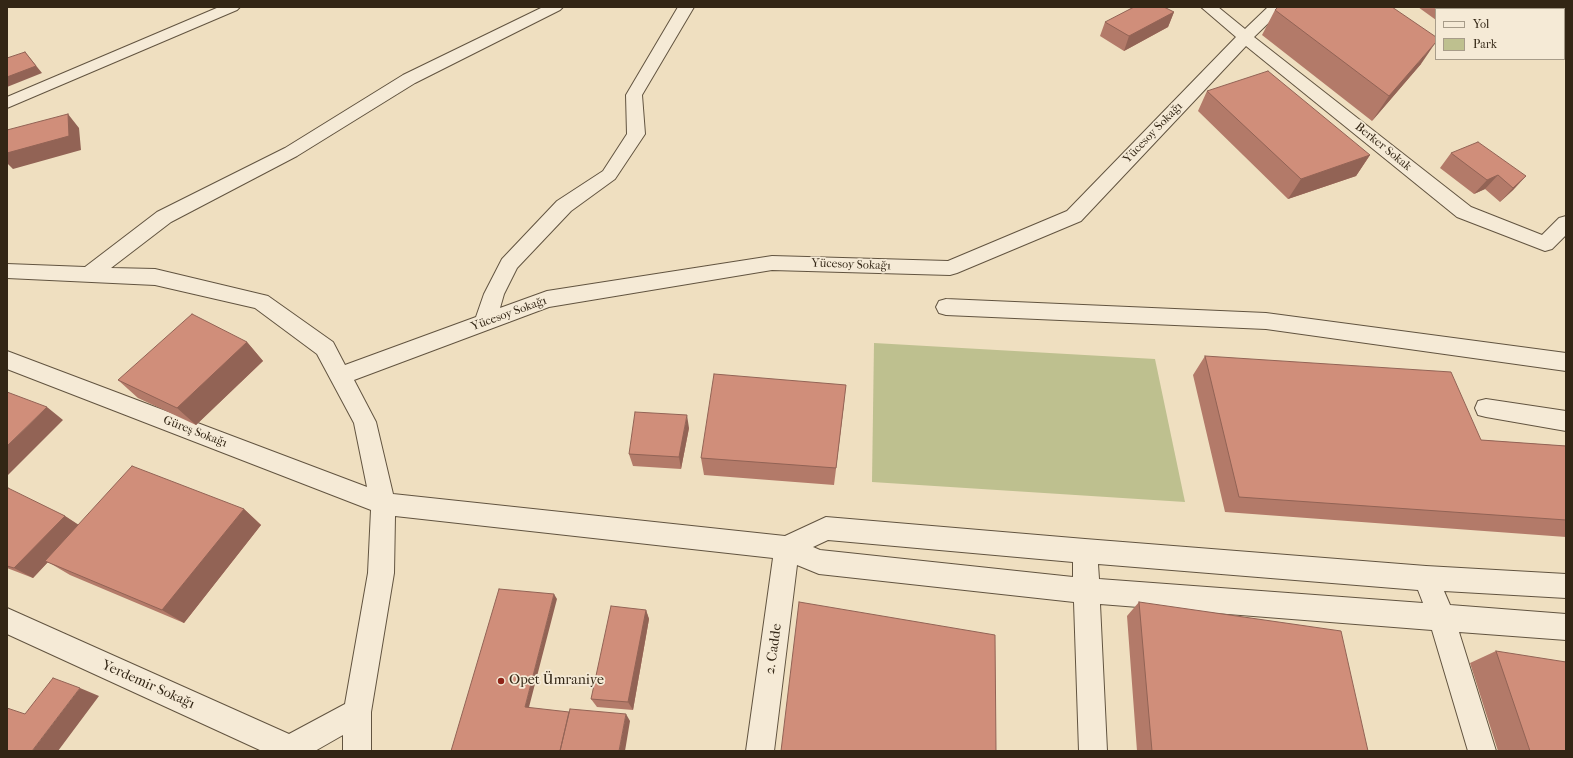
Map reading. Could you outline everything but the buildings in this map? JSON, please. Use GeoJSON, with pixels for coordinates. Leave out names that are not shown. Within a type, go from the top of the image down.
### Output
{"type":"FeatureCollection","features":[{"type":"Feature","properties":{"kind":"street"},"geometry":{"type":"LineString","coordinates":[[7,103],[232,7]]}},
{"type":"Feature","properties":{"kind":"street"},"geometry":{"type":"LineString","coordinates":[[89,274],[164,217],[291,152],[409,79],[555,7]]}},
{"type":"Feature","properties":{"kind":"street"},"geometry":{"type":"LineString","coordinates":[[485,322],[494,294],[509,264],[564,206],[610,175],[636,134],[634,95],[686,7]]}},
{"type":"Feature","properties":{"kind":"street"},"geometry":{"type":"LineString","coordinates":[[1209,7],[1245,37],[1277,7]]}},
{"type":"Feature","properties":{"kind":"street","name":"Yücesoy Sokağı"},"geometry":{"type":"LineString","coordinates":[[340,376],[547,299],[772,263],[950,268],[1074,216],[1245,37]]}},
{"type":"Feature","properties":{"kind":"street","name":"Berker Sokak"},"geometry":{"type":"LineString","coordinates":[[1245,37],[1464,212],[1545,244],[1566,223]]}},
{"type":"Feature","properties":{"kind":"street"},"geometry":{"type":"LineString","coordinates":[[7,271],[155,277],[261,302],[325,348],[365,422],[383,504],[381,573],[357,712],[358,751]]}},
{"type":"Feature","properties":{"kind":"street"},"geometry":{"type":"LineString","coordinates":[[946,306],[1266,321],[1566,362]]}},
{"type":"Feature","properties":{"kind":"street","name":"Güreş Sokağı"},"geometry":{"type":"LineString","coordinates":[[7,360],[383,504],[787,548],[819,562],[1087,591],[1566,627]]}},
{"type":"Feature","properties":{"kind":"street"},"geometry":{"type":"LineString","coordinates":[[1486,408],[1566,421]]}},
{"type":"Feature","properties":{"kind":"street"},"geometry":{"type":"LineString","coordinates":[[787,548],[826,528],[1084,551],[1426,578],[1566,586]]}},
{"type":"Feature","properties":{"kind":"street","name":"2. Cadde"},"geometry":{"type":"LineString","coordinates":[[760,751],[787,548]]}},
{"type":"Feature","properties":{"kind":"street"},"geometry":{"type":"LineString","coordinates":[[1084,551],[1093,751]]}},
{"type":"Feature","properties":{"kind":"street"},"geometry":{"type":"LineString","coordinates":[[1426,578],[1441,617],[1482,751]]}},
{"type":"Feature","properties":{"kind":"street","name":"Yerdemir Sokağı"},"geometry":{"type":"LineString","coordinates":[[7,621],[289,750]]}},
{"type":"Feature","properties":{"kind":"street"},"geometry":{"type":"LineString","coordinates":[[289,750],[357,712]]}},
{"type":"Feature","properties":{"kind":"green space"},"geometry":{"type":"Polygon","coordinates":[[[874,343],[1155,359],[1185,502],[872,482],[874,343]]]}},
{"type":"Feature","properties":{"kind":"place","name":"Opet Ümraniye"},"geometry":{"type":"Point","coordinates":[501,681]}}]}
